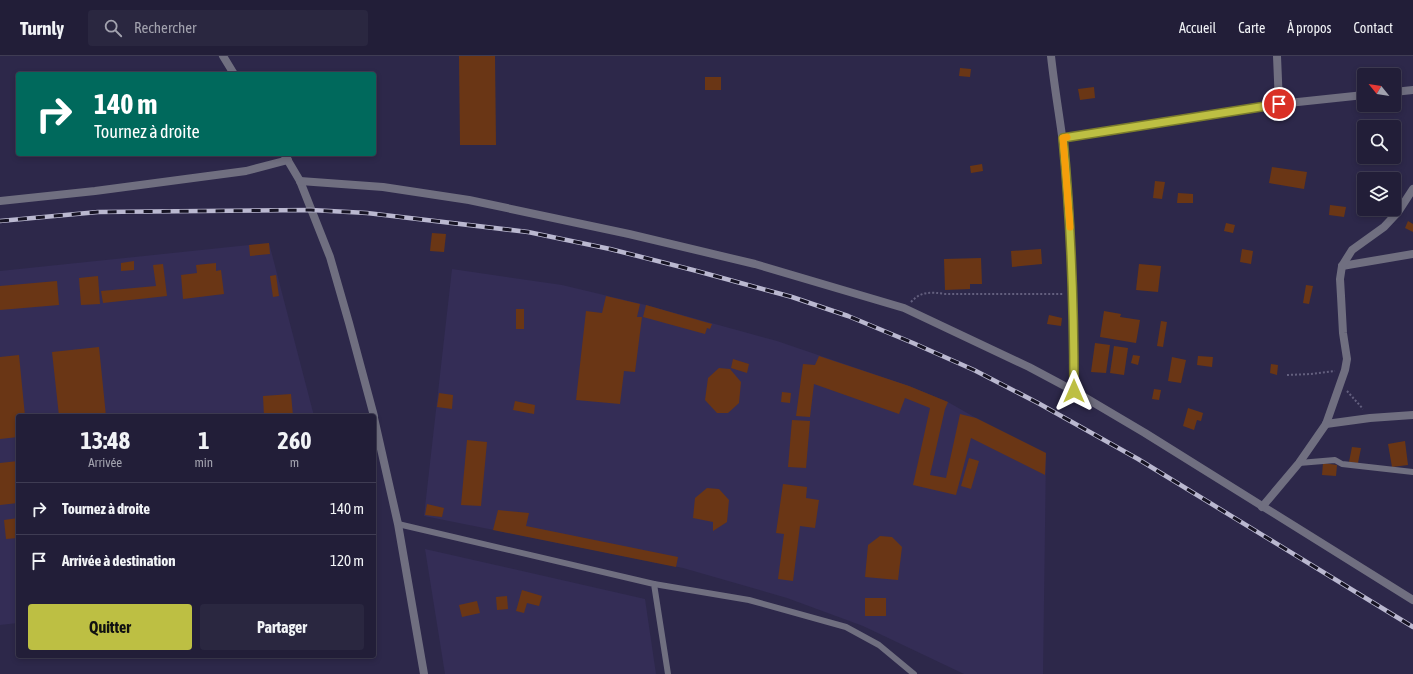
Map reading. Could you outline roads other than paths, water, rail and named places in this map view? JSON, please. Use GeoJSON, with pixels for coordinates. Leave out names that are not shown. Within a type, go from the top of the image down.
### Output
{"type":"FeatureCollection","features":[{"type":"Feature","properties":{"kind":"street"},"geometry":{"type":"LineString","coordinates":[[223,56],[233,72]]}},
{"type":"Feature","properties":{"kind":"street"},"geometry":{"type":"LineString","coordinates":[[1051,56],[1063,138],[1071,236],[1074,391]]}},
{"type":"Feature","properties":{"kind":"street"},"geometry":{"type":"LineString","coordinates":[[1277,56],[1279,104]]}},
{"type":"Feature","properties":{"kind":"street"},"geometry":{"type":"LineString","coordinates":[[1401,91],[1413,90]]}},
{"type":"Feature","properties":{"kind":"street"},"geometry":{"type":"LineString","coordinates":[[1063,138],[1279,104],[1357,96]]}},
{"type":"Feature","properties":{"kind":"street"},"geometry":{"type":"LineString","coordinates":[[0,201],[95,191],[246,171],[286,157],[300,181],[330,257],[373,414]]}},
{"type":"Feature","properties":{"kind":"street"},"geometry":{"type":"LineString","coordinates":[[300,181],[384,187],[469,200],[629,234],[756,264],[904,308],[1029,367],[1074,391],[1145,433],[1413,600]]}},
{"type":"Feature","properties":{"kind":"street"},"geometry":{"type":"LineString","coordinates":[[1262,507],[1299,463],[1326,424],[1345,370],[1347,359],[1343,333],[1341,290],[1342,266],[1352,250],[1384,227],[1398,212],[1413,189]]}},
{"type":"Feature","properties":{"kind":"street"},"geometry":{"type":"LineString","coordinates":[[1342,266],[1413,254]]}},
{"type":"Feature","properties":{"kind":"street"},"geometry":{"type":"LineString","coordinates":[[1326,424],[1370,418],[1413,415]]}},
{"type":"Feature","properties":{"kind":"street"},"geometry":{"type":"LineString","coordinates":[[376,426],[398,524],[424,674]]}},
{"type":"Feature","properties":{"kind":"lane"},"geometry":{"type":"LineString","coordinates":[[1299,463],[1336,460],[1342,464],[1413,472]]}},
{"type":"Feature","properties":{"kind":"lane"},"geometry":{"type":"LineString","coordinates":[[398,524],[654,584],[749,600],[846,627],[879,645],[914,674]]}},
{"type":"Feature","properties":{"kind":"lane"},"geometry":{"type":"LineString","coordinates":[[654,584],[668,674]]}},
{"type":"Feature","properties":{"kind":"railway"},"geometry":{"type":"LineString","coordinates":[[0,221],[98,212],[311,210],[367,213],[528,232],[610,249],[792,297],[848,316],[913,343],[974,370],[1038,403],[1138,459],[1413,627]]}}]}
